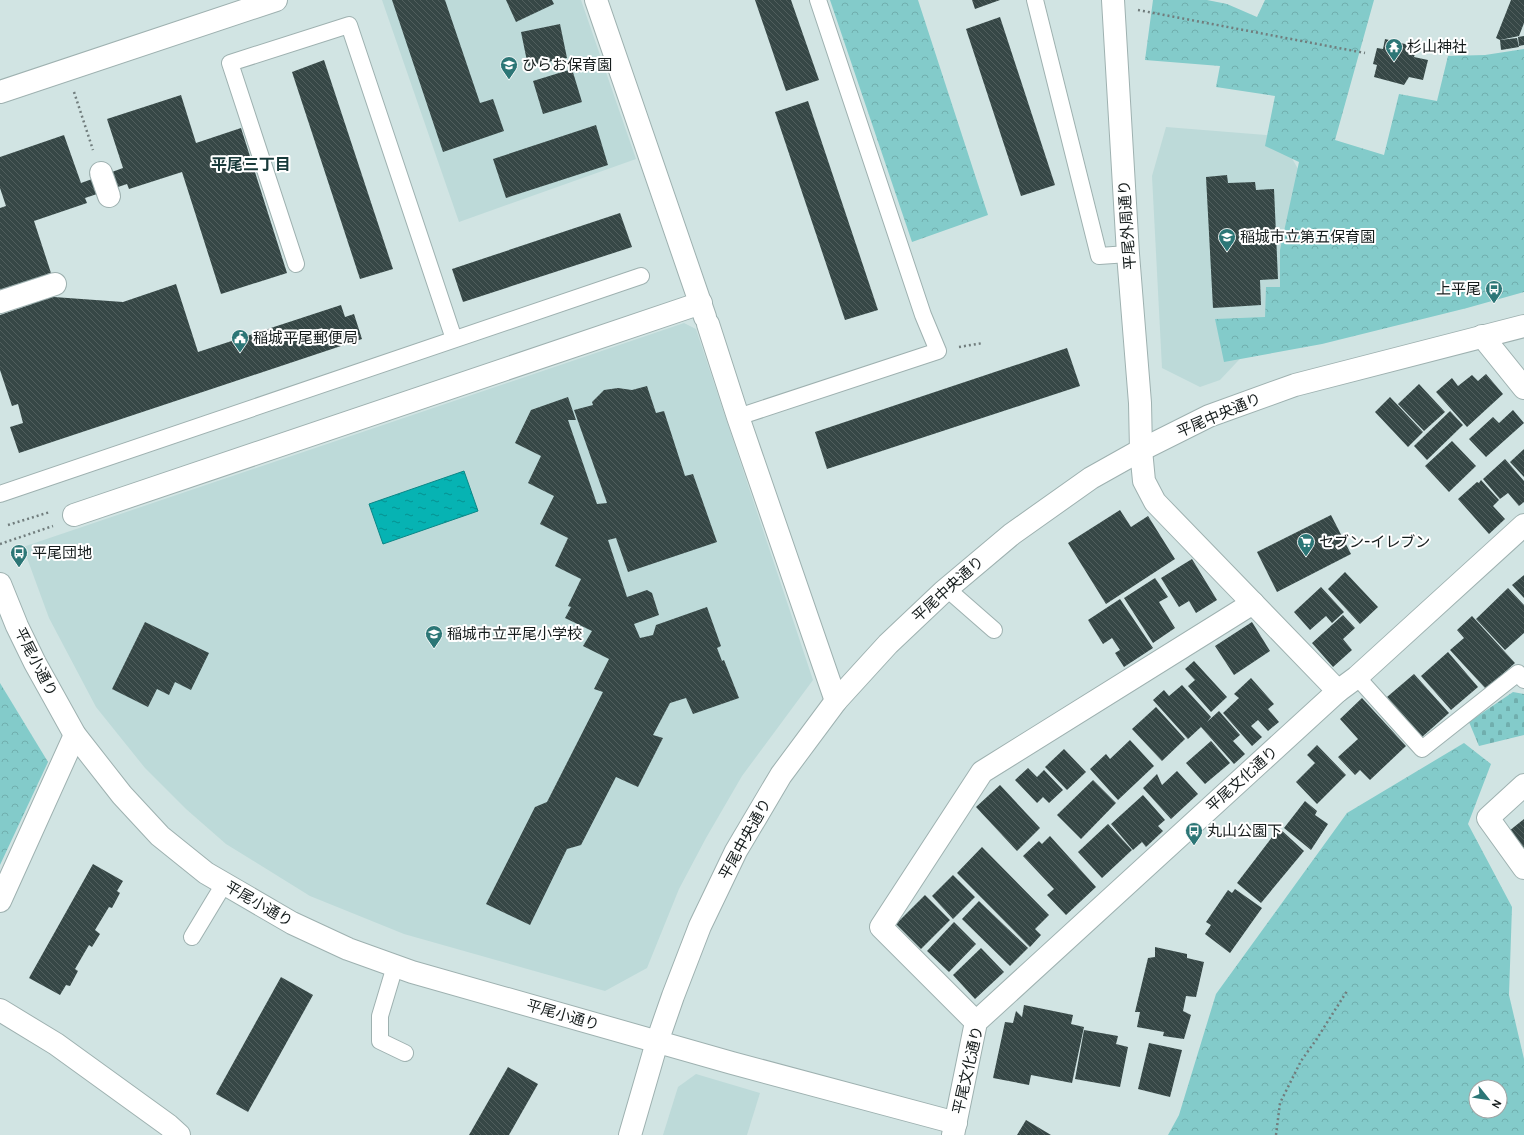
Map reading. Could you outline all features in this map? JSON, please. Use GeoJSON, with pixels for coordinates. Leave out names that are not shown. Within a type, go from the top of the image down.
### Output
{"type":"FeatureCollection","features":[{"type":"Feature","properties":{"kind":"street"},"geometry":{"type":"LineString","coordinates":[[0,92],[70,81],[276,0]]}},
{"type":"Feature","properties":{"kind":"street"},"geometry":{"type":"LineString","coordinates":[[596,0],[836,700]]}},
{"type":"Feature","properties":{"kind":"street","name":"平尾外周通り"},"geometry":{"type":"LineString","coordinates":[[1113,0],[1128,254],[1140,403],[1141,450],[1144,482],[1155,502],[1338,691]]}},
{"type":"Feature","properties":{"kind":"street"},"geometry":{"type":"LineString","coordinates":[[101,173],[109,196]]}},
{"type":"Feature","properties":{"kind":"street"},"geometry":{"type":"LineString","coordinates":[[0,302],[55,284]]}},
{"type":"Feature","properties":{"kind":"street"},"geometry":{"type":"LineString","coordinates":[[74,515],[701,303]]}},
{"type":"Feature","properties":{"kind":"street","name":"平尾中央通り"},"geometry":{"type":"LineString","coordinates":[[630,1135],[657,1042],[673,996],[700,926],[736,851],[781,775],[836,700],[888,644],[946,588],[1012,534],[1091,478],[1141,450],[1209,416],[1295,385],[1524,326]]}},
{"type":"Feature","properties":{"kind":"street"},"geometry":{"type":"LineString","coordinates":[[1482,336],[1524,388]]}},
{"type":"Feature","properties":{"kind":"street","name":"平尾文化通り"},"geometry":{"type":"LineString","coordinates":[[954,1129],[976,1022],[1338,691],[1357,676],[1524,525]]}},
{"type":"Feature","properties":{"kind":"street","name":"平尾小通り"},"geometry":{"type":"LineString","coordinates":[[0,584],[17,626],[35,664],[74,735],[122,795],[160,836],[206,873],[292,923],[348,949],[395,966],[954,1129]]}},
{"type":"Feature","properties":{"kind":"street"},"geometry":{"type":"LineString","coordinates":[[976,1022],[881,927],[982,772],[1253,603]]}},
{"type":"Feature","properties":{"kind":"street"},"geometry":{"type":"LineString","coordinates":[[0,901],[74,735]]}},
{"type":"Feature","properties":{"kind":"street"},"geometry":{"type":"LineString","coordinates":[[1524,785],[1488,818],[1524,868]]}},
{"type":"Feature","properties":{"kind":"street"},"geometry":{"type":"LineString","coordinates":[[0,1010],[56,1044],[168,1125],[179,1135]]}},
{"type":"Feature","properties":{"kind":"lane"},"geometry":{"type":"LineString","coordinates":[[738,417],[938,351],[923,315],[818,0]]}},
{"type":"Feature","properties":{"kind":"lane"},"geometry":{"type":"LineString","coordinates":[[1035,0],[1100,256],[1128,254]]}},
{"type":"Feature","properties":{"kind":"lane"},"geometry":{"type":"LineString","coordinates":[[296,264],[230,63],[349,26],[454,339]]}},
{"type":"Feature","properties":{"kind":"lane"},"geometry":{"type":"LineString","coordinates":[[0,494],[641,276]]}},
{"type":"Feature","properties":{"kind":"lane"},"geometry":{"type":"LineString","coordinates":[[946,588],[994,630]]}},
{"type":"Feature","properties":{"kind":"lane"},"geometry":{"type":"LineString","coordinates":[[1357,676],[1422,749],[1518,673],[1524,680]]}},
{"type":"Feature","properties":{"kind":"lane"},"geometry":{"type":"LineString","coordinates":[[192,937],[224,884]]}},
{"type":"Feature","properties":{"kind":"lane"},"geometry":{"type":"LineString","coordinates":[[395,966],[380,1016],[380,1041],[405,1053]]}},
{"type":"Feature","properties":{"kind":"path"},"geometry":{"type":"LineString","coordinates":[[1134,10],[1365,53]]}},
{"type":"Feature","properties":{"kind":"path"},"geometry":{"type":"LineString","coordinates":[[70,81],[88,135]]}},
{"type":"Feature","properties":{"kind":"path"},"geometry":{"type":"LineString","coordinates":[[0,544],[61,524],[74,515],[63,509],[8,525]]}},
{"type":"Feature","properties":{"kind":"path"},"geometry":{"type":"LineString","coordinates":[[1276,1135],[1280,1103],[1301,1061],[1347,990]]}},
{"type":"Feature","properties":{"kind":"shaded area","name":"ひらお保育園"},"geometry":{"type":"Polygon","coordinates":[[[382,0],[581,0],[636,159],[459,222],[382,0]]]}},
{"type":"Feature","properties":{"kind":"shaded area","name":"稲城市立第五保育園"},"geometry":{"type":"Polygon","coordinates":[[[1166,127],[1279,136],[1312,193],[1285,311],[1220,380],[1200,387],[1162,368],[1152,176],[1166,127]]]}},
{"type":"Feature","properties":{"kind":"shaded area","name":"稲城市立平尾小学校"},"geometry":{"type":"Polygon","coordinates":[[[684,323],[696,329],[813,680],[742,776],[706,838],[679,889],[647,968],[605,991],[404,934],[310,896],[226,844],[186,809],[145,768],[96,707],[49,618],[23,547],[684,323]]]}},
{"type":"Feature","properties":{"kind":"shaded area"},"geometry":{"type":"Polygon","coordinates":[[[696,1074],[760,1093],[747,1135],[663,1135],[678,1087],[696,1074]]]}},
{"type":"Feature","properties":{"kind":"green space"},"geometry":{"type":"Polygon","coordinates":[[[830,0],[918,0],[988,215],[912,242],[830,0]]]}},
{"type":"Feature","properties":{"kind":"green space"},"geometry":{"type":"Polygon","coordinates":[[[1153,0],[1207,0],[1227,4],[1257,17],[1265,0],[1374,0],[1335,140],[1384,155],[1399,94],[1437,101],[1448,56],[1485,55],[1524,49],[1524,292],[1467,308],[1322,344],[1224,362],[1215,319],[1265,317],[1266,287],[1280,287],[1280,250],[1299,162],[1265,146],[1275,96],[1216,87],[1220,66],[1145,60],[1153,0]]]}},
{"type":"Feature","properties":{"kind":"green space"},"geometry":{"type":"Polygon","coordinates":[[[0,683],[48,762],[0,865],[0,683]]]}},
{"type":"Feature","properties":{"kind":"green space"},"geometry":{"type":"Polygon","coordinates":[[[1513,692],[1524,694],[1524,735],[1479,746],[1469,722],[1513,692]]]}},
{"type":"Feature","properties":{"kind":"green space"},"geometry":{"type":"Polygon","coordinates":[[[1464,743],[1491,764],[1468,824],[1512,907],[1509,995],[1524,1059],[1524,1135],[1168,1135],[1179,1115],[1216,994],[1347,813],[1464,743]]]}},
{"type":"Feature","properties":{"kind":"water"},"geometry":{"type":"Polygon","coordinates":[[[464,471],[478,511],[383,544],[369,504],[464,471]]]}},
{"type":"Feature","properties":{"kind":"building"},"geometry":{"type":"Polygon","coordinates":[[[392,0],[445,0],[480,103],[493,99],[504,131],[443,152],[392,0]]]}},
{"type":"Feature","properties":{"kind":"building"},"geometry":{"type":"Polygon","coordinates":[[[506,0],[552,0],[554,4],[516,22],[506,0]]]}},
{"type":"Feature","properties":{"kind":"building"},"geometry":{"type":"Polygon","coordinates":[[[755,0],[791,0],[819,80],[786,91],[755,0]]]}},
{"type":"Feature","properties":{"kind":"building"},"geometry":{"type":"Polygon","coordinates":[[[972,0],[1000,0],[975,9],[972,0]]]}},
{"type":"Feature","properties":{"kind":"building"},"geometry":{"type":"Polygon","coordinates":[[[1511,0],[1524,0],[1524,23],[1519,36],[1500,40],[1496,38],[1511,0]]]}},
{"type":"Feature","properties":{"kind":"building"},"geometry":{"type":"Polygon","coordinates":[[[1000,17],[1055,185],[1021,196],[966,29],[1000,17]]]}},
{"type":"Feature","properties":{"kind":"building"},"geometry":{"type":"Polygon","coordinates":[[[560,24],[567,58],[528,66],[521,32],[560,24]]]}},
{"type":"Feature","properties":{"kind":"building"},"geometry":{"type":"Polygon","coordinates":[[[1524,36],[1524,45],[1519,46],[1518,37],[1524,36]]]}},
{"type":"Feature","properties":{"kind":"building"},"geometry":{"type":"Polygon","coordinates":[[[1517,38],[1519,47],[1501,50],[1500,40],[1517,38]]]}},
{"type":"Feature","properties":{"kind":"building"},"geometry":{"type":"Polygon","coordinates":[[[1385,39],[1417,47],[1414,57],[1428,60],[1423,80],[1409,77],[1404,85],[1374,77],[1377,65],[1373,64],[1377,48],[1383,49],[1385,39]]]}},
{"type":"Feature","properties":{"kind":"building"},"geometry":{"type":"Polygon","coordinates":[[[324,60],[393,269],[360,279],[292,72],[324,60]]]}},
{"type":"Feature","properties":{"kind":"building"},"geometry":{"type":"Polygon","coordinates":[[[572,69],[582,102],[543,114],[533,81],[572,69]]]}},
{"type":"Feature","properties":{"kind":"building"},"geometry":{"type":"Polygon","coordinates":[[[181,95],[196,143],[241,128],[287,273],[221,294],[182,172],[129,189],[127,184],[85,198],[87,203],[34,221],[51,273],[47,274],[54,297],[123,302],[176,284],[198,352],[341,305],[345,317],[354,314],[362,339],[19,453],[10,427],[23,423],[18,404],[12,406],[0,370],[0,315],[32,304],[24,282],[0,290],[0,208],[6,206],[0,188],[0,157],[64,135],[81,183],[123,168],[107,119],[181,95]]]}},
{"type":"Feature","properties":{"kind":"building"},"geometry":{"type":"Polygon","coordinates":[[[808,101],[878,310],[845,320],[775,112],[808,101]]]}},
{"type":"Feature","properties":{"kind":"building"},"geometry":{"type":"Polygon","coordinates":[[[596,125],[608,165],[506,198],[493,159],[596,125]]]}},
{"type":"Feature","properties":{"kind":"building"},"geometry":{"type":"Polygon","coordinates":[[[1227,175],[1228,183],[1255,182],[1256,190],[1274,189],[1278,279],[1260,280],[1261,305],[1213,308],[1206,177],[1227,175]]]}},
{"type":"Feature","properties":{"kind":"building"},"geometry":{"type":"Polygon","coordinates":[[[620,213],[632,247],[463,302],[452,269],[620,213]]]}},
{"type":"Feature","properties":{"kind":"building"},"geometry":{"type":"Polygon","coordinates":[[[1067,348],[1080,386],[827,469],[815,432],[1067,348]]]}},
{"type":"Feature","properties":{"kind":"building"},"geometry":{"type":"Polygon","coordinates":[[[1486,374],[1503,394],[1467,427],[1436,392],[1452,378],[1458,386],[1472,375],[1478,381],[1486,374]]]}},
{"type":"Feature","properties":{"kind":"building"},"geometry":{"type":"Polygon","coordinates":[[[1419,384],[1445,412],[1424,431],[1398,404],[1419,384]]]}},
{"type":"Feature","properties":{"kind":"building"},"geometry":{"type":"Polygon","coordinates":[[[647,386],[656,413],[664,411],[685,476],[693,474],[717,542],[628,572],[616,538],[608,540],[627,597],[647,590],[652,593],[659,615],[634,624],[640,638],[653,635],[656,625],[707,607],[721,646],[717,648],[722,661],[724,660],[739,698],[693,714],[686,698],[670,703],[653,735],[663,738],[638,787],[616,777],[581,845],[567,849],[530,925],[486,904],[535,807],[547,802],[603,692],[594,689],[609,659],[583,646],[592,631],[565,618],[571,607],[568,606],[581,579],[555,566],[568,538],[540,524],[554,496],[528,483],[541,456],[515,443],[531,410],[568,397],[576,420],[568,420],[597,504],[607,503],[574,410],[593,405],[592,402],[604,390],[618,388],[632,390],[647,386]]]}},
{"type":"Feature","properties":{"kind":"building"},"geometry":{"type":"Polygon","coordinates":[[[1390,397],[1423,432],[1408,447],[1375,412],[1390,397]]]}},
{"type":"Feature","properties":{"kind":"building"},"geometry":{"type":"Polygon","coordinates":[[[1513,410],[1524,423],[1486,457],[1469,439],[1493,417],[1499,423],[1513,410]]]}},
{"type":"Feature","properties":{"kind":"building"},"geometry":{"type":"Polygon","coordinates":[[[1450,411],[1463,425],[1427,460],[1414,446],[1450,411]]]}},
{"type":"Feature","properties":{"kind":"building"},"geometry":{"type":"Polygon","coordinates":[[[1452,441],[1476,466],[1449,492],[1425,466],[1452,441]]]}},
{"type":"Feature","properties":{"kind":"building"},"geometry":{"type":"Polygon","coordinates":[[[1524,449],[1524,477],[1510,462],[1524,449]]]}},
{"type":"Feature","properties":{"kind":"building"},"geometry":{"type":"Polygon","coordinates":[[[1505,459],[1524,481],[1524,502],[1519,506],[1508,493],[1500,499],[1483,479],[1505,459]]]}},
{"type":"Feature","properties":{"kind":"building"},"geometry":{"type":"Polygon","coordinates":[[[1481,480],[1499,500],[1493,506],[1505,519],[1489,534],[1458,499],[1481,480]]]}},
{"type":"Feature","properties":{"kind":"building"},"geometry":{"type":"Polygon","coordinates":[[[1120,510],[1131,527],[1148,516],[1175,559],[1106,604],[1068,543],[1120,510]]]}},
{"type":"Feature","properties":{"kind":"building"},"geometry":{"type":"Polygon","coordinates":[[[1331,515],[1351,554],[1277,592],[1257,552],[1331,515]]]}},
{"type":"Feature","properties":{"kind":"building"},"geometry":{"type":"Polygon","coordinates":[[[1192,559],[1217,600],[1196,613],[1189,601],[1179,607],[1161,578],[1192,559]]]}},
{"type":"Feature","properties":{"kind":"building"},"geometry":{"type":"Polygon","coordinates":[[[1345,572],[1378,607],[1360,624],[1328,589],[1345,572]]]}},
{"type":"Feature","properties":{"kind":"building"},"geometry":{"type":"Polygon","coordinates":[[[1524,575],[1524,598],[1512,585],[1524,575]]]}},
{"type":"Feature","properties":{"kind":"building"},"geometry":{"type":"Polygon","coordinates":[[[1155,578],[1168,597],[1159,602],[1175,628],[1153,643],[1124,598],[1155,578]]]}},
{"type":"Feature","properties":{"kind":"building"},"geometry":{"type":"Polygon","coordinates":[[[1321,587],[1344,612],[1332,623],[1326,616],[1310,630],[1294,612],[1321,587]]]}},
{"type":"Feature","properties":{"kind":"building"},"geometry":{"type":"Polygon","coordinates":[[[1508,588],[1524,605],[1524,633],[1505,650],[1476,619],[1508,588]]]}},
{"type":"Feature","properties":{"kind":"building"},"geometry":{"type":"Polygon","coordinates":[[[1120,599],[1153,648],[1124,667],[1115,653],[1120,650],[1112,638],[1103,644],[1088,620],[1120,599]]]}},
{"type":"Feature","properties":{"kind":"building"},"geometry":{"type":"Polygon","coordinates":[[[1343,615],[1355,628],[1343,639],[1352,650],[1333,667],[1312,643],[1343,615]]]}},
{"type":"Feature","properties":{"kind":"building"},"geometry":{"type":"Polygon","coordinates":[[[1472,616],[1515,663],[1486,689],[1450,650],[1464,638],[1457,630],[1472,616]]]}},
{"type":"Feature","properties":{"kind":"building"},"geometry":{"type":"Polygon","coordinates":[[[145,622],[209,653],[191,690],[175,682],[169,695],[157,689],[148,707],[112,689],[145,622]]]}},
{"type":"Feature","properties":{"kind":"building"},"geometry":{"type":"Polygon","coordinates":[[[1252,622],[1270,651],[1234,675],[1215,646],[1252,622]]]}},
{"type":"Feature","properties":{"kind":"building"},"geometry":{"type":"Polygon","coordinates":[[[1448,652],[1478,687],[1451,710],[1421,676],[1448,652]]]}},
{"type":"Feature","properties":{"kind":"building"},"geometry":{"type":"Polygon","coordinates":[[[1194,661],[1227,697],[1211,712],[1188,686],[1195,680],[1185,669],[1194,661]]]}},
{"type":"Feature","properties":{"kind":"building"},"geometry":{"type":"Polygon","coordinates":[[[1414,674],[1449,713],[1422,737],[1387,697],[1414,674]]]}},
{"type":"Feature","properties":{"kind":"building"},"geometry":{"type":"Polygon","coordinates":[[[1251,678],[1274,704],[1268,709],[1279,722],[1268,731],[1258,720],[1251,726],[1262,737],[1252,746],[1223,713],[1239,698],[1234,694],[1251,678]]]}},
{"type":"Feature","properties":{"kind":"building"},"geometry":{"type":"Polygon","coordinates":[[[1182,685],[1211,717],[1207,722],[1219,711],[1240,735],[1233,741],[1245,754],[1234,764],[1201,727],[1188,739],[1153,700],[1164,690],[1169,696],[1182,685]]]}},
{"type":"Feature","properties":{"kind":"building"},"geometry":{"type":"Polygon","coordinates":[[[1362,698],[1406,746],[1370,780],[1360,770],[1355,775],[1338,757],[1358,739],[1340,719],[1362,698]]]}},
{"type":"Feature","properties":{"kind":"building"},"geometry":{"type":"Polygon","coordinates":[[[1156,707],[1185,739],[1162,761],[1132,729],[1156,707]]]}},
{"type":"Feature","properties":{"kind":"building"},"geometry":{"type":"Polygon","coordinates":[[[1130,740],[1154,766],[1118,800],[1090,769],[1106,754],[1110,759],[1130,740]]]}},
{"type":"Feature","properties":{"kind":"building"},"geometry":{"type":"Polygon","coordinates":[[[1211,741],[1230,763],[1205,784],[1186,763],[1211,741]]]}},
{"type":"Feature","properties":{"kind":"building"},"geometry":{"type":"Polygon","coordinates":[[[1317,745],[1346,775],[1317,804],[1296,782],[1315,763],[1307,755],[1317,745]]]}},
{"type":"Feature","properties":{"kind":"building"},"geometry":{"type":"Polygon","coordinates":[[[1064,749],[1086,772],[1067,790],[1045,767],[1064,749]]]}},
{"type":"Feature","properties":{"kind":"building"},"geometry":{"type":"Polygon","coordinates":[[[1028,768],[1037,777],[1044,770],[1063,790],[1049,803],[1043,797],[1037,803],[1015,780],[1028,768]]]}},
{"type":"Feature","properties":{"kind":"building"},"geometry":{"type":"Polygon","coordinates":[[[1177,771],[1198,794],[1171,819],[1143,788],[1157,774],[1162,785],[1177,771]]]}},
{"type":"Feature","properties":{"kind":"building"},"geometry":{"type":"Polygon","coordinates":[[[1093,780],[1116,803],[1081,839],[1057,815],[1093,780]]]}},
{"type":"Feature","properties":{"kind":"building"},"geometry":{"type":"Polygon","coordinates":[[[1000,785],[1040,828],[1017,851],[976,807],[1000,785]]]}},
{"type":"Feature","properties":{"kind":"building"},"geometry":{"type":"Polygon","coordinates":[[[1143,795],[1165,820],[1158,826],[1163,831],[1146,847],[1142,842],[1133,850],[1111,824],[1143,795]]]}},
{"type":"Feature","properties":{"kind":"building"},"geometry":{"type":"Polygon","coordinates":[[[1305,801],[1317,811],[1315,815],[1328,824],[1311,850],[1284,828],[1305,801]]]}},
{"type":"Feature","properties":{"kind":"building"},"geometry":{"type":"Polygon","coordinates":[[[1524,819],[1524,849],[1509,831],[1524,819]]]}},
{"type":"Feature","properties":{"kind":"building"},"geometry":{"type":"Polygon","coordinates":[[[1108,824],[1132,850],[1102,878],[1078,852],[1108,824]]]}},
{"type":"Feature","properties":{"kind":"building"},"geometry":{"type":"Polygon","coordinates":[[[1279,828],[1304,851],[1261,903],[1237,883],[1279,828]]]}},
{"type":"Feature","properties":{"kind":"building"},"geometry":{"type":"Polygon","coordinates":[[[1050,836],[1096,887],[1066,915],[1047,895],[1054,889],[1023,856],[1039,841],[1042,844],[1050,836]]]}},
{"type":"Feature","properties":{"kind":"building"},"geometry":{"type":"Polygon","coordinates":[[[982,847],[1049,915],[1035,929],[1041,935],[1030,947],[957,873],[982,847]]]}},
{"type":"Feature","properties":{"kind":"building"},"geometry":{"type":"Polygon","coordinates":[[[93,864],[123,881],[117,891],[120,893],[112,908],[109,907],[95,930],[100,934],[92,947],[89,945],[75,969],[78,971],[70,986],[66,985],[60,995],[29,978],[93,864]]]}},
{"type":"Feature","properties":{"kind":"building"},"geometry":{"type":"Polygon","coordinates":[[[953,875],[975,897],[953,919],[932,896],[953,875]]]}},
{"type":"Feature","properties":{"kind":"building"},"geometry":{"type":"Polygon","coordinates":[[[1235,889],[1262,908],[1230,953],[1205,934],[1211,925],[1206,922],[1228,890],[1232,893],[1235,889]]]}},
{"type":"Feature","properties":{"kind":"building"},"geometry":{"type":"Polygon","coordinates":[[[925,895],[950,920],[921,949],[896,924],[925,895]]]}},
{"type":"Feature","properties":{"kind":"building"},"geometry":{"type":"Polygon","coordinates":[[[979,901],[1028,948],[1010,966],[962,919],[979,901]]]}},
{"type":"Feature","properties":{"kind":"building"},"geometry":{"type":"Polygon","coordinates":[[[954,922],[976,944],[949,972],[927,951],[954,922]]]}},
{"type":"Feature","properties":{"kind":"building"},"geometry":{"type":"Polygon","coordinates":[[[1155,947],[1187,954],[1187,958],[1204,962],[1196,997],[1186,996],[1183,1011],[1191,1015],[1184,1039],[1163,1036],[1164,1032],[1137,1027],[1140,1012],[1135,1012],[1148,958],[1155,957],[1155,947]]]}},
{"type":"Feature","properties":{"kind":"building"},"geometry":{"type":"Polygon","coordinates":[[[981,948],[1004,972],[975,999],[953,975],[981,948]]]}},
{"type":"Feature","properties":{"kind":"building"},"geometry":{"type":"Polygon","coordinates":[[[281,977],[313,995],[248,1112],[216,1094],[281,977]]]}},
{"type":"Feature","properties":{"kind":"building"},"geometry":{"type":"Polygon","coordinates":[[[1024,1005],[1073,1015],[1071,1024],[1084,1027],[1072,1083],[1031,1075],[1029,1085],[993,1078],[1005,1022],[1013,1023],[1016,1011],[1022,1017],[1024,1005]]]}},
{"type":"Feature","properties":{"kind":"building"},"geometry":{"type":"Polygon","coordinates":[[[1084,1030],[1118,1036],[1116,1044],[1128,1047],[1120,1087],[1075,1079],[1084,1030]]]}},
{"type":"Feature","properties":{"kind":"building"},"geometry":{"type":"Polygon","coordinates":[[[1149,1043],[1182,1050],[1170,1097],[1138,1089],[1149,1043]]]}},
{"type":"Feature","properties":{"kind":"building"},"geometry":{"type":"Polygon","coordinates":[[[508,1067],[538,1084],[509,1135],[469,1135],[508,1067]]]}},
{"type":"Feature","properties":{"kind":"building"},"geometry":{"type":"Polygon","coordinates":[[[1026,1120],[1051,1135],[1017,1135],[1026,1120]]]}},
{"type":"Feature","properties":{"kind":"place","name":"杉山神社"},"geometry":{"type":"Point","coordinates":[1394,62]}},
{"type":"Feature","properties":{"kind":"place","name":"ひらお保育園"},"geometry":{"type":"Point","coordinates":[509,80]}},
{"type":"Feature","properties":{"kind":"place","name":"稲城市立第五保育園"},"geometry":{"type":"Point","coordinates":[1227,252]}},
{"type":"Feature","properties":{"kind":"place","name":"上平尾"},"geometry":{"type":"Point","coordinates":[1494,304]}},
{"type":"Feature","properties":{"kind":"place","name":"稲城平尾郵便局"},"geometry":{"type":"Point","coordinates":[240,353]}},
{"type":"Feature","properties":{"kind":"place","name":"セブン-イレブン"},"geometry":{"type":"Point","coordinates":[1306,557]}},
{"type":"Feature","properties":{"kind":"place","name":"平尾団地"},"geometry":{"type":"Point","coordinates":[19,568]}},
{"type":"Feature","properties":{"kind":"place","name":"稲城市立平尾小学校"},"geometry":{"type":"Point","coordinates":[434,649]}},
{"type":"Feature","properties":{"kind":"place","name":"丸山公園下"},"geometry":{"type":"Point","coordinates":[1194,846]}},
{"type":"Feature","properties":{"kind":"district","name":"平尾三丁目"},"geometry":{"type":"Point","coordinates":[251,164]}}]}
